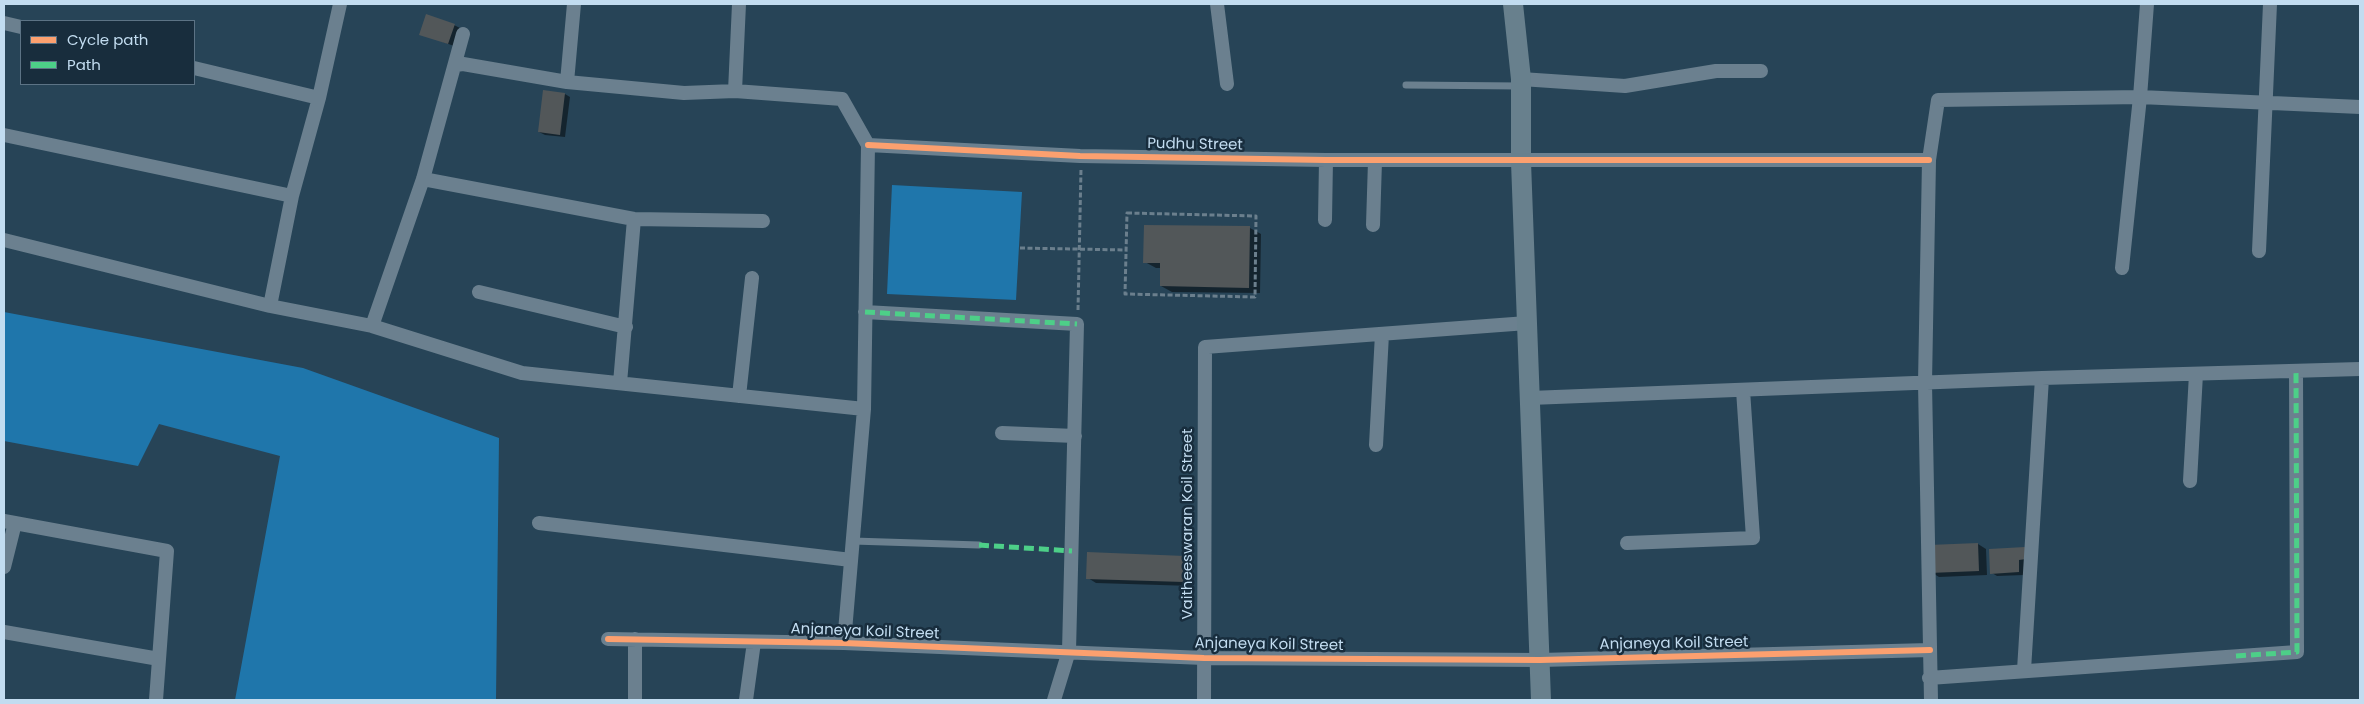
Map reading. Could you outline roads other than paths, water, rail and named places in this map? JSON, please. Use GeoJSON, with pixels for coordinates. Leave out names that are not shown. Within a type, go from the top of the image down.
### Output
{"type":"FeatureCollection","features":[{"type":"Feature","properties":{"kind":"street"},"geometry":{"type":"LineString","coordinates":[[270,306],[292,196],[319,98],[340,4]]}},
{"type":"Feature","properties":{"kind":"street"},"geometry":{"type":"LineString","coordinates":[[567,82],[574,4]]}},
{"type":"Feature","properties":{"kind":"street"},"geometry":{"type":"LineString","coordinates":[[735,92],[739,4]]}},
{"type":"Feature","properties":{"kind":"street"},"geometry":{"type":"LineString","coordinates":[[1217,4],[1227,84]]}},
{"type":"Feature","properties":{"kind":"street"},"geometry":{"type":"LineString","coordinates":[[1513,4],[1520,82],[1521,162],[1542,700]]}},
{"type":"Feature","properties":{"kind":"street"},"geometry":{"type":"LineString","coordinates":[[2122,268],[2140,97],[2147,4]]}},
{"type":"Feature","properties":{"kind":"street"},"geometry":{"type":"LineString","coordinates":[[2259,251],[2270,4]]}},
{"type":"Feature","properties":{"kind":"street"},"geometry":{"type":"LineString","coordinates":[[4,23],[20,27]]}},
{"type":"Feature","properties":{"kind":"street"},"geometry":{"type":"LineString","coordinates":[[372,326],[423,179],[464,34]]}},
{"type":"Feature","properties":{"kind":"street"},"geometry":{"type":"LineString","coordinates":[[456,65],[463,64],[567,82],[684,93],[735,92],[842,99],[868,145],[864,409],[844,643]]}},
{"type":"Feature","properties":{"kind":"street"},"geometry":{"type":"LineString","coordinates":[[195,68],[319,98]]}},
{"type":"Feature","properties":{"kind":"street"},"geometry":{"type":"LineString","coordinates":[[1520,82],[1625,86],[1716,71],[1761,71]]}},
{"type":"Feature","properties":{"kind":"street"},"geometry":{"type":"LineString","coordinates":[[1931,700],[1929,678],[1925,383],[1929,160],[1938,100],[2140,97],[2265,101],[2360,107]]}},
{"type":"Feature","properties":{"kind":"street"},"geometry":{"type":"LineString","coordinates":[[4,135],[292,196]]}},
{"type":"Feature","properties":{"kind":"street","name":"Pudhu Street"},"geometry":{"type":"LineString","coordinates":[[868,145],[1080,156],[1375,161],[1929,160]]}},
{"type":"Feature","properties":{"kind":"street"},"geometry":{"type":"LineString","coordinates":[[1325,220],[1326,160]]}},
{"type":"Feature","properties":{"kind":"street"},"geometry":{"type":"LineString","coordinates":[[1373,226],[1375,161]]}},
{"type":"Feature","properties":{"kind":"street"},"geometry":{"type":"LineString","coordinates":[[423,179],[634,219],[763,221]]}},
{"type":"Feature","properties":{"kind":"street"},"geometry":{"type":"LineString","coordinates":[[620,383],[634,219]]}},
{"type":"Feature","properties":{"kind":"street"},"geometry":{"type":"LineString","coordinates":[[4,240],[270,306],[372,326],[522,373],[864,409]]}},
{"type":"Feature","properties":{"kind":"street"},"geometry":{"type":"LineString","coordinates":[[739,396],[752,278]]}},
{"type":"Feature","properties":{"kind":"street"},"geometry":{"type":"LineString","coordinates":[[479,292],[626,327]]}},
{"type":"Feature","properties":{"kind":"street"},"geometry":{"type":"LineString","coordinates":[[866,312],[1077,324],[1069,651],[1054,700]]}},
{"type":"Feature","properties":{"kind":"street"},"geometry":{"type":"LineString","coordinates":[[1376,445],[1382,334],[1527,323]]}},
{"type":"Feature","properties":{"kind":"street","name":"Vaitheeswaran Koil Street"},"geometry":{"type":"LineString","coordinates":[[1204,700],[1205,348],[1382,334]]}},
{"type":"Feature","properties":{"kind":"street"},"geometry":{"type":"LineString","coordinates":[[1530,398],[2042,378],[2360,369]]}},
{"type":"Feature","properties":{"kind":"street"},"geometry":{"type":"LineString","coordinates":[[1929,678],[2297,652],[2296,371]]}},
{"type":"Feature","properties":{"kind":"street"},"geometry":{"type":"LineString","coordinates":[[2190,481],[2196,374]]}},
{"type":"Feature","properties":{"kind":"street"},"geometry":{"type":"LineString","coordinates":[[2024,670],[2042,378]]}},
{"type":"Feature","properties":{"kind":"street"},"geometry":{"type":"LineString","coordinates":[[1627,543],[1753,538],[1743,390]]}},
{"type":"Feature","properties":{"kind":"street"},"geometry":{"type":"LineString","coordinates":[[1002,433],[1074,436]]}},
{"type":"Feature","properties":{"kind":"street"},"geometry":{"type":"LineString","coordinates":[[4,567],[9,522],[167,551],[156,700]]}},
{"type":"Feature","properties":{"kind":"street"},"geometry":{"type":"LineString","coordinates":[[539,523],[851,560]]}},
{"type":"Feature","properties":{"kind":"street"},"geometry":{"type":"LineString","coordinates":[[4,632],[159,659]]}},
{"type":"Feature","properties":{"kind":"street","name":"Anjaneya Koil Street"},"geometry":{"type":"LineString","coordinates":[[608,639],[844,643],[1204,658],[1540,660],[1930,650]]}},
{"type":"Feature","properties":{"kind":"street"},"geometry":{"type":"LineString","coordinates":[[635,639],[635,700]]}},
{"type":"Feature","properties":{"kind":"street"},"geometry":{"type":"LineString","coordinates":[[746,700],[754,642]]}},
{"type":"Feature","properties":{"kind":"lane"},"geometry":{"type":"LineString","coordinates":[[1406,85],[1520,82]]}},
{"type":"Feature","properties":{"kind":"lane"},"geometry":{"type":"LineString","coordinates":[[853,541],[979,545]]}},
{"type":"Feature","properties":{"kind":"water"},"geometry":{"type":"Polygon","coordinates":[[[892,185],[1022,192],[1016,300],[887,294],[892,185]]]}},
{"type":"Feature","properties":{"kind":"water"},"geometry":{"type":"Polygon","coordinates":[[[4,312],[303,368],[499,438],[496,700],[235,700],[280,456],[159,424],[138,466],[4,441],[4,312]]]}}]}
